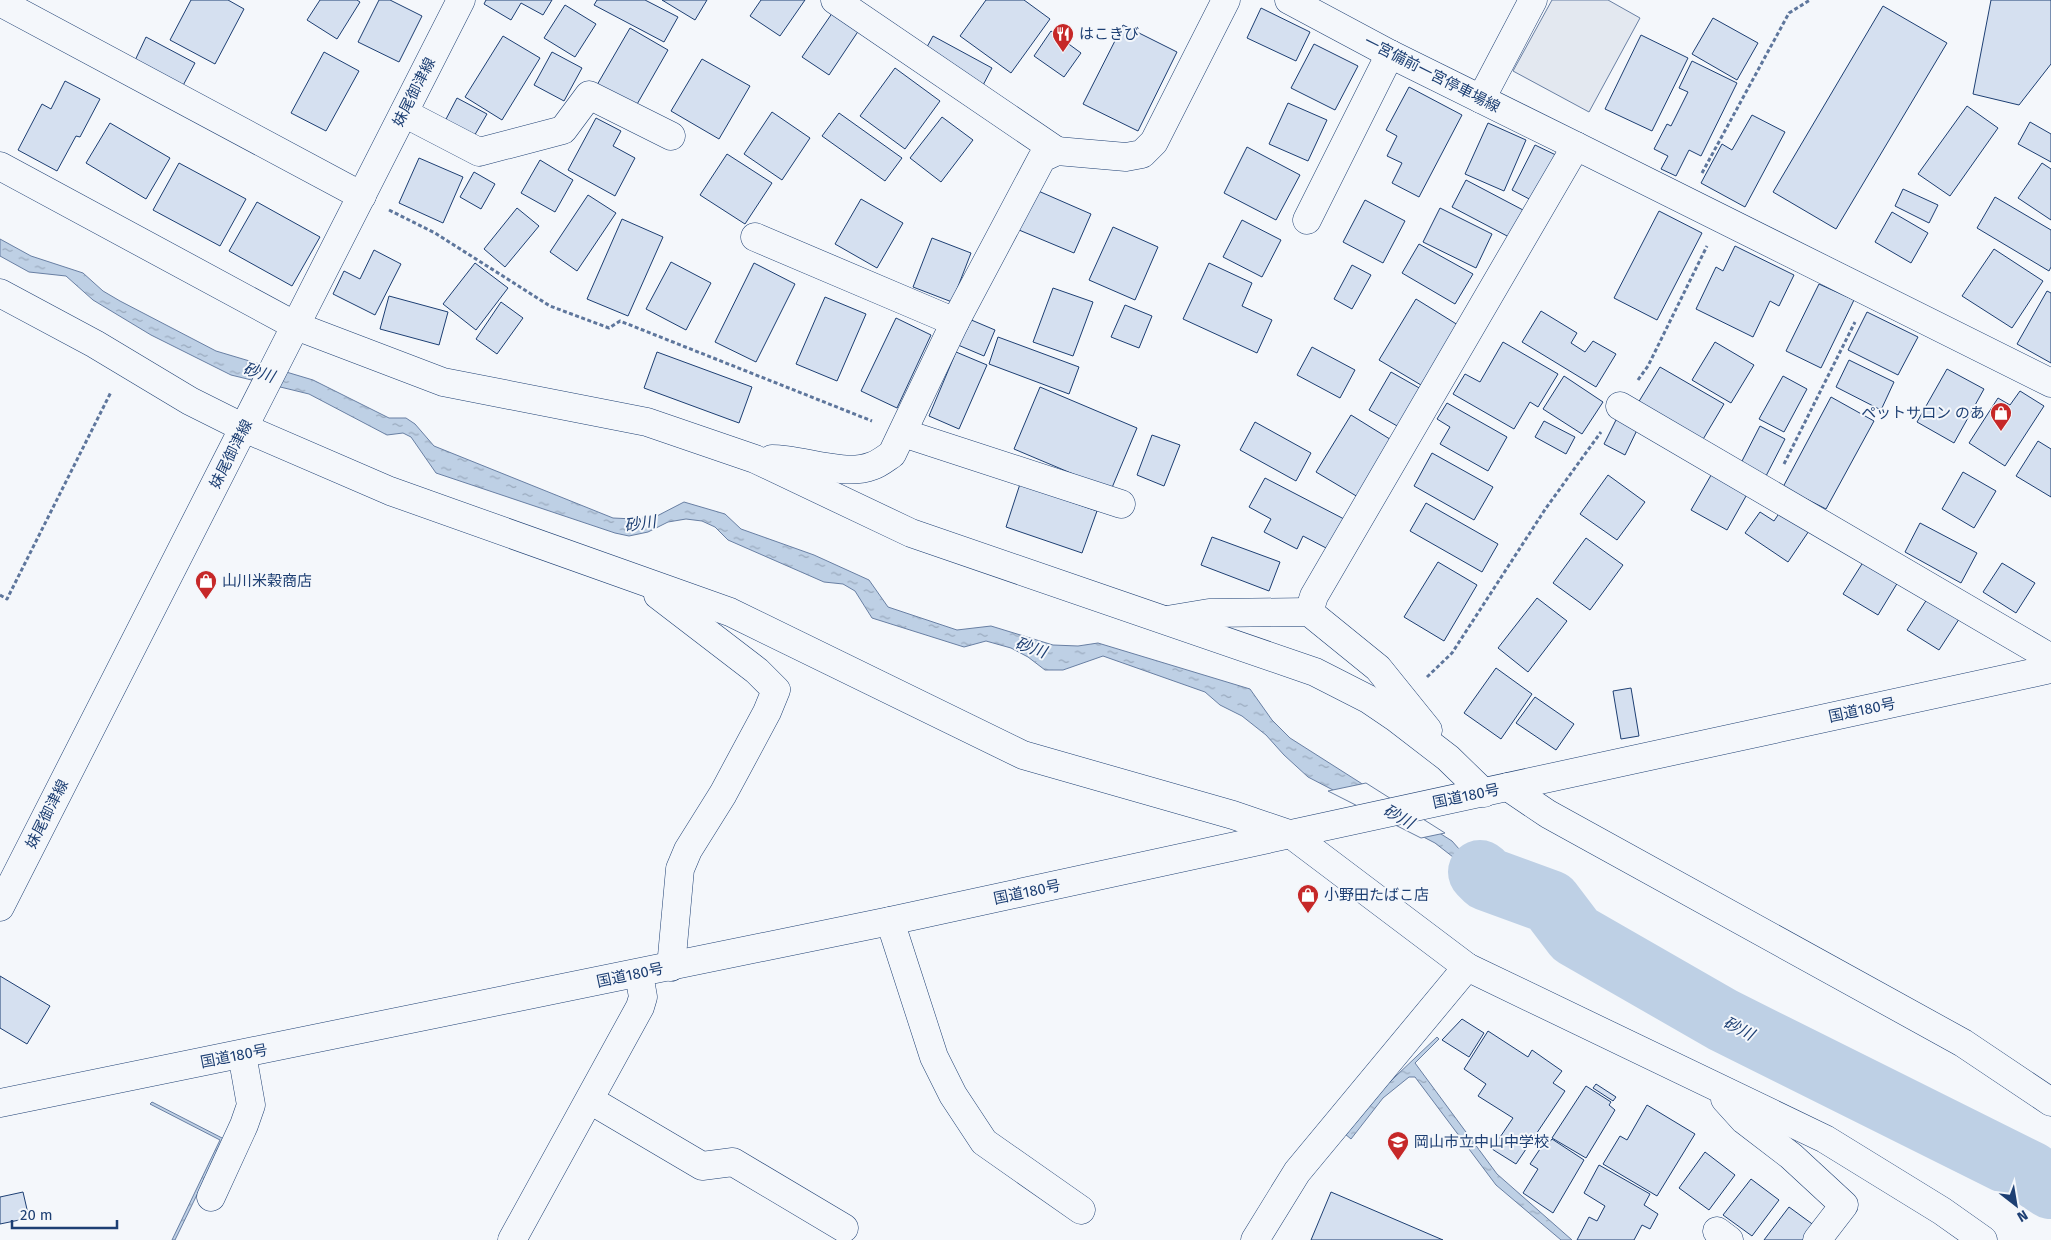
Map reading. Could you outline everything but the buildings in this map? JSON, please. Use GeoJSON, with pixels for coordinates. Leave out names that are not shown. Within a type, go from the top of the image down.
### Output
{"type":"FeatureCollection","features":[{"type":"Feature","properties":{"kind":"main road","name":"妹尾御津線"},"geometry":{"type":"LineString","coordinates":[[0,907],[461,0]]}},
{"type":"Feature","properties":{"kind":"main road"},"geometry":{"type":"LineString","coordinates":[[835,0],[1057,151],[1126,157],[1142,154],[1154,142],[1226,0]]}},
{"type":"Feature","properties":{"kind":"main road","name":"一宮備前一宮停車場線"},"geometry":{"type":"LineString","coordinates":[[1289,0],[1390,54],[2051,384]]}},
{"type":"Feature","properties":{"kind":"main road"},"geometry":{"type":"LineString","coordinates":[[1481,99],[1533,0]]}},
{"type":"Feature","properties":{"kind":"main road"},"geometry":{"type":"LineString","coordinates":[[0,2],[362,196]]}},
{"type":"Feature","properties":{"kind":"main road"},"geometry":{"type":"LineString","coordinates":[[1307,220],[1390,54]]}},
{"type":"Feature","properties":{"kind":"main road"},"geometry":{"type":"LineString","coordinates":[[404,113],[480,152],[564,130],[589,95],[671,136]]}},
{"type":"Feature","properties":{"kind":"main road"},"geometry":{"type":"LineString","coordinates":[[1309,612],[1314,596],[1576,146]]}},
{"type":"Feature","properties":{"kind":"main road"},"geometry":{"type":"LineString","coordinates":[[755,458],[784,459],[852,469],[872,466],[892,454],[955,322],[1042,158],[1057,151]]}},
{"type":"Feature","properties":{"kind":"main road"},"geometry":{"type":"LineString","coordinates":[[0,166],[293,331],[443,382],[647,422],[755,458],[911,533],[1316,672],[1340,683],[1396,718],[1448,758],[1484,793],[1548,814],[1963,1043],[2051,1102]]}},
{"type":"Feature","properties":{"kind":"main road"},"geometry":{"type":"LineString","coordinates":[[755,237],[955,322]]}},
{"type":"Feature","properties":{"kind":"main road"},"geometry":{"type":"LineString","coordinates":[[0,293],[95,344],[190,401],[247,422],[390,492],[730,612],[1023,755],[1233,815],[1292,835],[1467,967],[1825,1140],[1942,1211],[1983,1240]]}},
{"type":"Feature","properties":{"kind":"main road"},"geometry":{"type":"LineString","coordinates":[[1620,406],[2051,658]]}},
{"type":"Feature","properties":{"kind":"main road"},"geometry":{"type":"LineString","coordinates":[[903,434],[1121,504]]}},
{"type":"Feature","properties":{"kind":"main road"},"geometry":{"type":"LineString","coordinates":[[635,578],[757,671],[776,690],[767,712],[723,794],[688,850],[680,869],[671,967]]}},
{"type":"Feature","properties":{"kind":"main road"},"geometry":{"type":"LineString","coordinates":[[1162,620],[1208,613],[1309,612],[1378,668],[1421,720],[1448,758]]}},
{"type":"Feature","properties":{"kind":"main road","name":"国道180号"},"geometry":{"type":"LineString","coordinates":[[0,1103],[890,922],[2051,669]]}},
{"type":"Feature","properties":{"kind":"main road"},"geometry":{"type":"LineString","coordinates":[[890,922],[934,1057],[953,1095],[984,1142],[1081,1210]]}},
{"type":"Feature","properties":{"kind":"main road"},"geometry":{"type":"LineString","coordinates":[[1255,1240],[1297,1172],[1467,967]]}},
{"type":"Feature","properties":{"kind":"main road"},"geometry":{"type":"LineString","coordinates":[[512,1240],[640,1007],[643,997],[639,974]]}},
{"type":"Feature","properties":{"kind":"main road"},"geometry":{"type":"LineString","coordinates":[[211,1197],[244,1125],[251,1105],[242,1054]]}},
{"type":"Feature","properties":{"kind":"main road"},"geometry":{"type":"LineString","coordinates":[[1710,1084],[1744,1120],[1791,1156],[1844,1205],[1817,1240]]}},
{"type":"Feature","properties":{"kind":"main road"},"geometry":{"type":"LineString","coordinates":[[590,1100],[702,1166],[733,1162],[844,1228]]}},
{"type":"Feature","properties":{"kind":"path"},"geometry":{"type":"LineString","coordinates":[[1687,202],[1789,13],[1810,0]]}},
{"type":"Feature","properties":{"kind":"path"},"geometry":{"type":"LineString","coordinates":[[362,196],[435,233],[550,306],[609,328],[620,321],[903,434]]}},
{"type":"Feature","properties":{"kind":"path"},"geometry":{"type":"LineString","coordinates":[[1378,668],[1405,675],[1427,677],[1452,653],[1546,508],[1648,366],[1721,219]]}},
{"type":"Feature","properties":{"kind":"path"},"geometry":{"type":"LineString","coordinates":[[1769,494],[1870,293]]}},
{"type":"Feature","properties":{"kind":"path"},"geometry":{"type":"LineString","coordinates":[[0,595],[7,599],[114,387]]}},
{"type":"Feature","properties":{"kind":"shaded area"},"geometry":{"type":"Polygon","coordinates":[[[1552,0],[1608,0],[1640,18],[1589,112],[1513,71],[1552,0]]]}},
{"type":"Feature","properties":{"kind":"water"},"geometry":{"type":"Polygon","coordinates":[[[0,239],[31,256],[83,273],[103,291],[120,301],[216,351],[313,380],[389,418],[406,418],[415,424],[434,446],[613,518],[655,517],[684,502],[725,514],[741,529],[814,555],[869,580],[888,607],[957,630],[991,626],[1053,645],[1078,646],[1098,643],[1250,689],[1272,720],[1290,738],[1452,841],[1474,866],[1484,873],[1546,883],[1575,903],[1553,914],[1526,900],[1498,892],[1435,843],[1308,777],[1266,735],[1242,716],[1220,705],[1205,692],[1103,656],[1063,670],[1045,670],[1028,657],[1011,648],[986,641],[964,647],[872,618],[855,591],[843,584],[824,582],[728,540],[715,527],[702,521],[686,519],[668,522],[648,532],[629,536],[436,473],[411,437],[403,433],[387,435],[309,394],[231,375],[151,335],[93,300],[66,276],[29,272],[0,256],[0,239]]]}},
{"type":"Feature","properties":{"kind":"water"},"geometry":{"type":"Polygon","coordinates":[[[1437,1037],[1439,1039],[1415,1063],[1497,1174],[1572,1240],[1561,1240],[1496,1185],[1415,1077],[1409,1077],[1383,1098],[1351,1139],[1345,1134],[1375,1096],[1437,1037]]]}},
{"type":"Feature","properties":{"kind":"water"},"geometry":{"type":"Polygon","coordinates":[[[152,1102],[224,1139],[175,1240],[172,1240],[220,1140],[150,1104],[152,1102]]]}},
{"type":"Feature","properties":{"kind":"pier"},"geometry":{"type":"Polygon","coordinates":[[[1366,783],[1445,833],[1421,838],[1328,791],[1366,783]]]}},
{"type":"Feature","properties":{"kind":"waterway","name":"砂川"},"geometry":{"type":"LineString","coordinates":[[1480,872],[1487,879],[1550,902],[1575,935],[1723,1020],[2030,1173],[2051,1187]]}},
{"type":"Feature","properties":{"kind":"place","name":"はこきび"},"geometry":{"type":"Point","coordinates":[1063,53]}},
{"type":"Feature","properties":{"kind":"place","name":"ペットサロン のあ"},"geometry":{"type":"Point","coordinates":[2001,432]}},
{"type":"Feature","properties":{"kind":"place","name":"山川米穀商店"},"geometry":{"type":"Point","coordinates":[206,600]}},
{"type":"Feature","properties":{"kind":"place","name":"小野田たばこ店"},"geometry":{"type":"Point","coordinates":[1308,914]}},
{"type":"Feature","properties":{"kind":"place","name":"岡山市立中山中学校"},"geometry":{"type":"Point","coordinates":[1398,1161]}}]}
